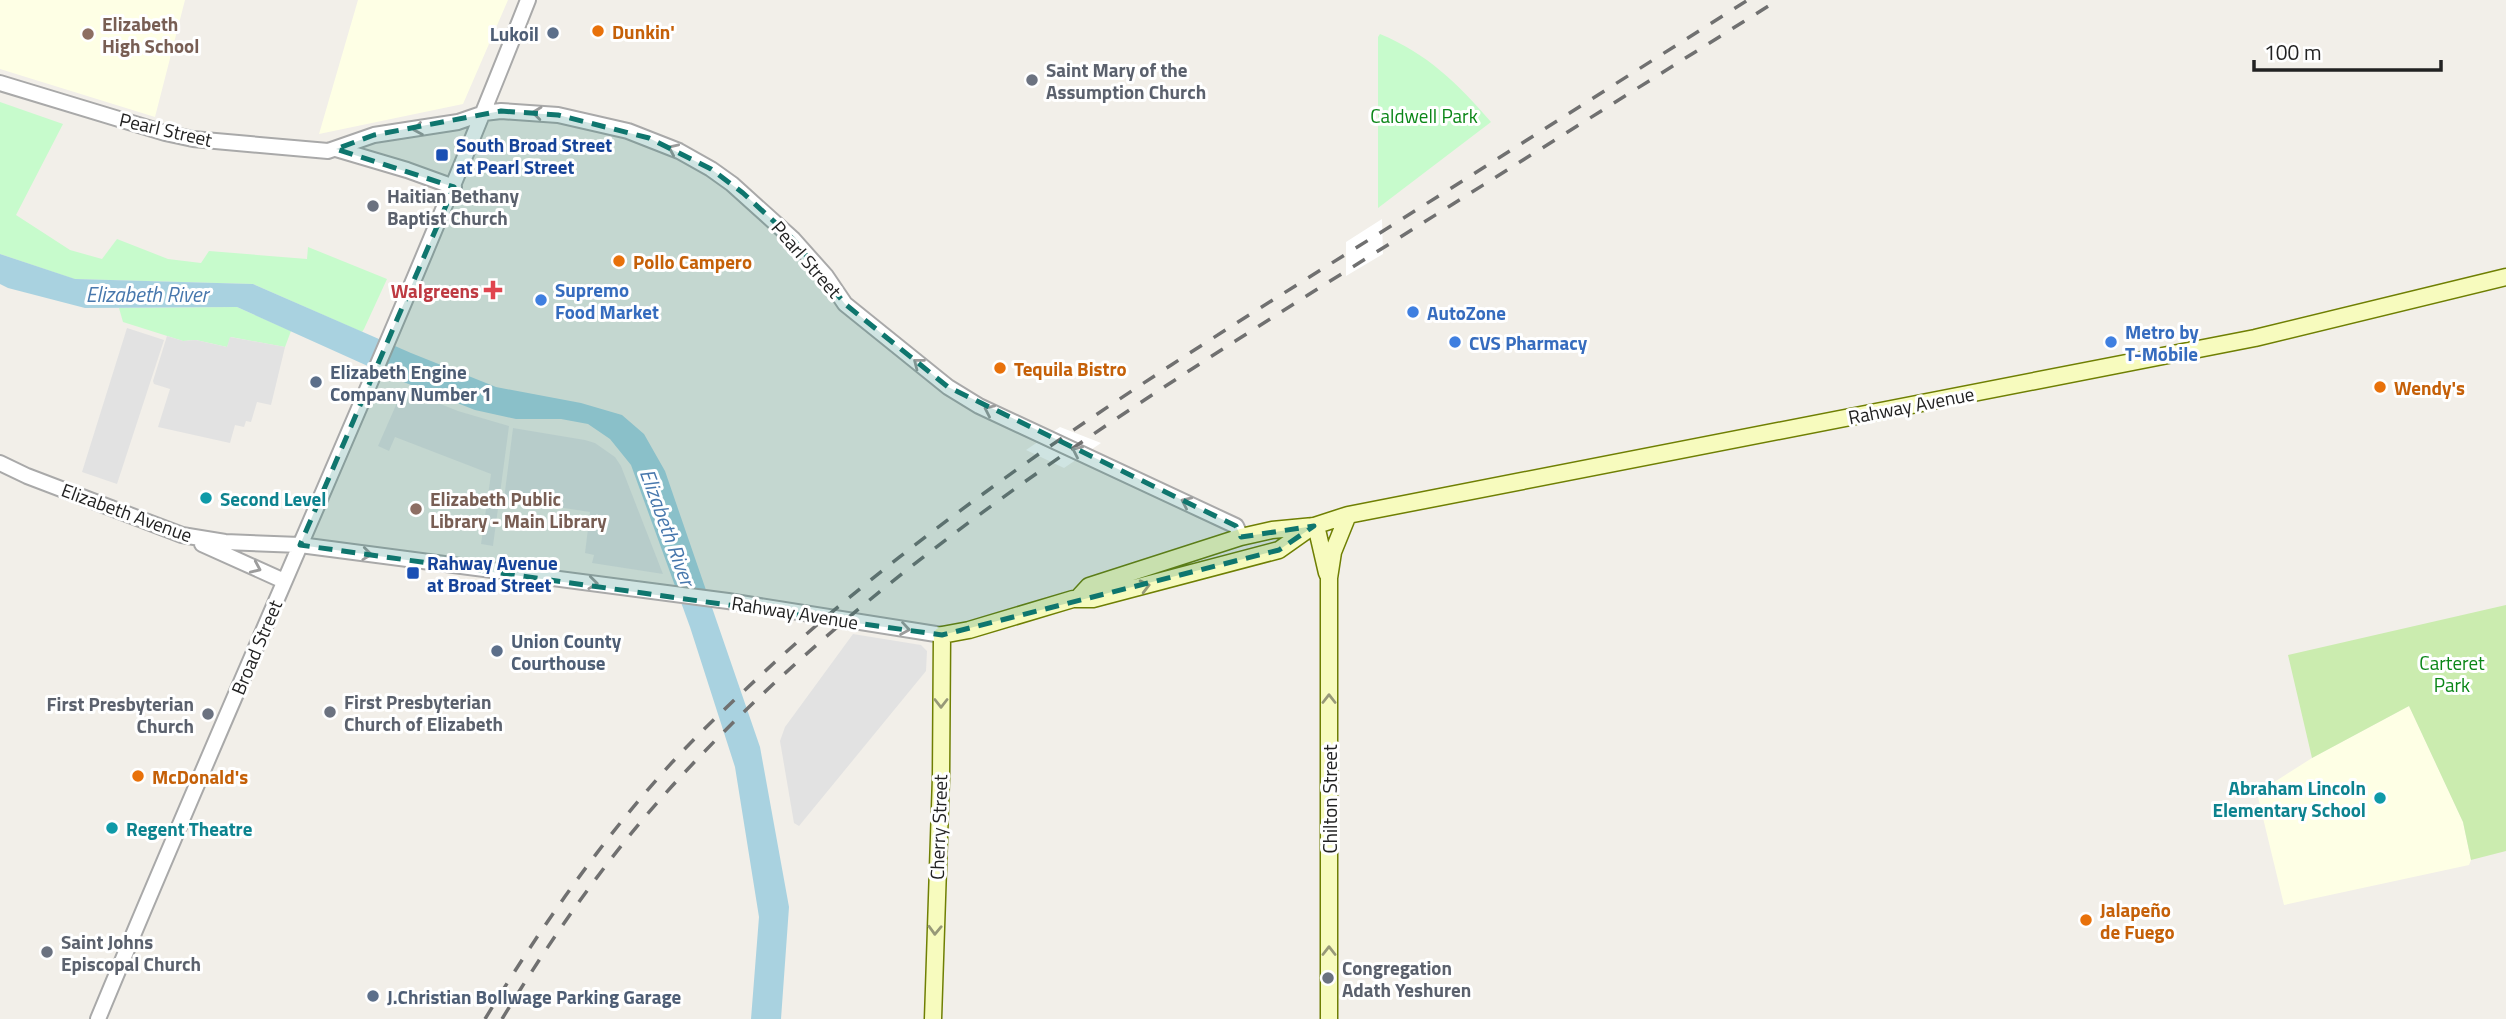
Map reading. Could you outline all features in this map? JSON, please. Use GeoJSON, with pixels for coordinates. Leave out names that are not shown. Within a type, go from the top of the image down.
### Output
{"type":"FeatureCollection","features":[{"type":"Feature","properties":{"kind":"main road","name":"Rahway Avenue"},"geometry":{"type":"LineString","coordinates":[[1078,598],[1089,586],[1241,537],[1272,530],[1314,526],[1348,515],[2255,338],[2506,277]]}},
{"type":"Feature","properties":{"kind":"main road","name":"Chilton Street"},"geometry":{"type":"LineString","coordinates":[[1329,1019],[1329,578],[1333,552],[1348,515]]}},
{"type":"Feature","properties":{"kind":"main road","name":"Rahway Avenue"},"geometry":{"type":"LineString","coordinates":[[942,635],[969,630],[1078,598],[1094,599],[1279,550],[1314,526]]}},
{"type":"Feature","properties":{"kind":"main road","name":"Chilton Street"},"geometry":{"type":"LineString","coordinates":[[1314,526],[1329,578]]}},
{"type":"Feature","properties":{"kind":"main road"},"geometry":{"type":"LineString","coordinates":[[1180,577],[1235,551],[1240,545],[1241,537]]}},
{"type":"Feature","properties":{"kind":"main road","name":"Cherry Street"},"geometry":{"type":"LineString","coordinates":[[933,1019],[941,777],[942,635]]}},
{"type":"Feature","properties":{"kind":"street","name":"Broad Street"},"geometry":{"type":"LineString","coordinates":[[98,1019],[182,817],[454,187],[528,0]]}},
{"type":"Feature","properties":{"kind":"street","name":"Pearl Street"},"geometry":{"type":"LineString","coordinates":[[0,83],[153,130],[193,139],[328,151],[374,135],[458,122],[484,113],[501,111],[530,112],[610,126],[679,150],[711,169],[769,215],[826,276],[845,304],[948,387],[979,406],[1236,526],[1241,537]]}},
{"type":"Feature","properties":{"kind":"street","name":"Pearl Street"},"geometry":{"type":"LineString","coordinates":[[336,149],[454,187]]}},
{"type":"Feature","properties":{"kind":"street","name":"Elizabeth Avenue"},"geometry":{"type":"LineString","coordinates":[[0,463],[27,476],[182,535],[225,542],[300,545]]}},
{"type":"Feature","properties":{"kind":"street"},"geometry":{"type":"LineString","coordinates":[[182,535],[284,580]]}},
{"type":"Feature","properties":{"kind":"street","name":"Rahway Avenue"},"geometry":{"type":"LineString","coordinates":[[300,545],[728,601],[942,635]]}},
{"type":"Feature","properties":{"kind":"highlighted area"},"geometry":{"type":"Polygon","coordinates":[[[501,111],[558,115],[649,138],[711,169],[743,193],[793,239],[845,304],[948,387],[1236,526],[1241,537],[1314,526],[1279,550],[942,635],[300,545],[454,187],[336,149],[374,135],[501,111]]]}},
{"type":"Feature","properties":{"kind":"shaded area","name":"Elizabeth High School"},"geometry":{"type":"Polygon","coordinates":[[[0,0],[185,0],[155,117],[0,69],[0,0]]]}},
{"type":"Feature","properties":{"kind":"shaded area"},"geometry":{"type":"Polygon","coordinates":[[[358,0],[508,0],[463,104],[319,134],[358,0]]]}},
{"type":"Feature","properties":{"kind":"shaded area"},"geometry":{"type":"Polygon","coordinates":[[[127,328],[164,340],[117,484],[82,472],[127,328]]]}},
{"type":"Feature","properties":{"kind":"shaded area"},"geometry":{"type":"Polygon","coordinates":[[[167,336],[227,347],[230,337],[285,347],[271,405],[257,402],[251,422],[246,421],[244,427],[235,425],[230,443],[158,427],[170,389],[154,384],[153,381],[167,336]]]}},
{"type":"Feature","properties":{"kind":"shaded area"},"geometry":{"type":"Polygon","coordinates":[[[403,389],[458,411],[509,426],[493,546],[481,544],[491,474],[395,437],[389,451],[378,446],[403,389]]]}},
{"type":"Feature","properties":{"kind":"shaded area"},"geometry":{"type":"Polygon","coordinates":[[[513,428],[585,440],[595,443],[615,457],[621,466],[663,574],[592,563],[594,555],[585,553],[590,512],[504,499],[513,428]]]}},
{"type":"Feature","properties":{"kind":"shaded area"},"geometry":{"type":"Polygon","coordinates":[[[853,634],[921,645],[927,651],[926,671],[799,826],[794,823],[780,741],[785,727],[853,634]]]}},
{"type":"Feature","properties":{"kind":"shaded area"},"geometry":{"type":"Polygon","coordinates":[[[2409,706],[2463,822],[2471,860],[2469,865],[2284,905],[2257,793],[2312,758],[2409,706]]]}},
{"type":"Feature","properties":{"kind":"green space","name":"Caldwell Park"},"geometry":{"type":"Polygon","coordinates":[[[1380,34],[1413,51],[1441,71],[1491,122],[1378,208],[1378,37],[1380,34]]]}},
{"type":"Feature","properties":{"kind":"green space"},"geometry":{"type":"Polygon","coordinates":[[[0,102],[63,124],[16,215],[70,250],[102,259],[117,239],[168,259],[201,263],[209,251],[307,259],[308,247],[387,279],[364,329],[362,332],[253,284],[74,279],[0,254],[0,102]]]}},
{"type":"Feature","properties":{"kind":"green space"},"geometry":{"type":"Polygon","coordinates":[[[237,307],[291,331],[285,347],[231,337],[227,347],[196,340],[183,341],[123,322],[119,308],[237,307]]]}},
{"type":"Feature","properties":{"kind":"green space","name":"Carteret Park"},"geometry":{"type":"Polygon","coordinates":[[[2506,605],[2506,851],[2471,860],[2463,822],[2409,706],[2312,758],[2288,655],[2506,605]]]}},
{"type":"Feature","properties":{"kind":"water","name":"Elizabeth River"},"geometry":{"type":"Polygon","coordinates":[[[0,254],[75,279],[253,284],[496,387],[581,403],[622,415],[644,434],[665,471],[760,747],[789,907],[781,1019],[751,1019],[759,917],[735,767],[690,627],[631,465],[610,439],[588,424],[561,419],[516,419],[475,410],[401,381],[237,307],[85,308],[8,288],[0,284],[0,254]]]}},
{"type":"Feature","properties":{"kind":"pier"},"geometry":{"type":"Polygon","coordinates":[[[1382,219],[1383,254],[1346,276],[1346,242],[1382,219]]]}},
{"type":"Feature","properties":{"kind":"pier"},"geometry":{"type":"Polygon","coordinates":[[[1060,427],[1101,443],[1064,468],[1026,450],[1060,427]]]}},
{"type":"Feature","properties":{"kind":"railway"},"geometry":{"type":"LineString","coordinates":[[485,1019],[566,895],[658,778],[775,662],[911,548],[981,495],[1127,394],[1748,0]]}},
{"type":"Feature","properties":{"kind":"railway"},"geometry":{"type":"LineString","coordinates":[[502,1019],[582,898],[626,840],[673,785],[747,709],[825,638],[906,571],[990,507],[1164,387],[1778,0]]}},
{"type":"Feature","properties":{"kind":"place","name":"Dunkin'"},"geometry":{"type":"Point","coordinates":[598,31]}},
{"type":"Feature","properties":{"kind":"place","name":"Lukoil"},"geometry":{"type":"Point","coordinates":[553,33]}},
{"type":"Feature","properties":{"kind":"place","name":"Elizabeth High School"},"geometry":{"type":"Point","coordinates":[88,34]}},
{"type":"Feature","properties":{"kind":"place","name":"Saint Mary of the Assumption Church"},"geometry":{"type":"Point","coordinates":[1032,80]}},
{"type":"Feature","properties":{"kind":"place","name":"South Broad Street at Pearl Street"},"geometry":{"type":"Point","coordinates":[442,155]}},
{"type":"Feature","properties":{"kind":"place","name":"Haitian Bethany Baptist Church"},"geometry":{"type":"Point","coordinates":[373,206]}},
{"type":"Feature","properties":{"kind":"place","name":"Pollo Campero"},"geometry":{"type":"Point","coordinates":[619,261]}},
{"type":"Feature","properties":{"kind":"place","name":"Walgreens"},"geometry":{"type":"Point","coordinates":[493,290]}},
{"type":"Feature","properties":{"kind":"place","name":"Supremo Food Market"},"geometry":{"type":"Point","coordinates":[541,300]}},
{"type":"Feature","properties":{"kind":"place","name":"AutoZone"},"geometry":{"type":"Point","coordinates":[1413,312]}},
{"type":"Feature","properties":{"kind":"place","name":"CVS Pharmacy"},"geometry":{"type":"Point","coordinates":[1455,342]}},
{"type":"Feature","properties":{"kind":"place","name":"Metro by T-Mobile"},"geometry":{"type":"Point","coordinates":[2111,342]}},
{"type":"Feature","properties":{"kind":"place","name":"Tequila Bistro"},"geometry":{"type":"Point","coordinates":[1000,368]}},
{"type":"Feature","properties":{"kind":"place","name":"Elizabeth Engine Company Number 1"},"geometry":{"type":"Point","coordinates":[316,382]}},
{"type":"Feature","properties":{"kind":"place","name":"Wendy's"},"geometry":{"type":"Point","coordinates":[2380,387]}},
{"type":"Feature","properties":{"kind":"place","name":"Second Level"},"geometry":{"type":"Point","coordinates":[206,498]}},
{"type":"Feature","properties":{"kind":"place","name":"Elizabeth Public Library - Main Library"},"geometry":{"type":"Point","coordinates":[416,509]}},
{"type":"Feature","properties":{"kind":"place","name":"Rahway Avenue at Broad Street"},"geometry":{"type":"Point","coordinates":[413,573]}},
{"type":"Feature","properties":{"kind":"place","name":"Union County Courthouse"},"geometry":{"type":"Point","coordinates":[497,651]}},
{"type":"Feature","properties":{"kind":"place","name":"First Presbyterian Church of Elizabeth"},"geometry":{"type":"Point","coordinates":[330,712]}},
{"type":"Feature","properties":{"kind":"place","name":"First Presbyterian Church"},"geometry":{"type":"Point","coordinates":[208,714]}},
{"type":"Feature","properties":{"kind":"place","name":"McDonald's"},"geometry":{"type":"Point","coordinates":[138,776]}},
{"type":"Feature","properties":{"kind":"place","name":"Abraham Lincoln Elementary School"},"geometry":{"type":"Point","coordinates":[2380,798]}},
{"type":"Feature","properties":{"kind":"place","name":"Regent Theatre"},"geometry":{"type":"Point","coordinates":[112,828]}},
{"type":"Feature","properties":{"kind":"place","name":"Jalapeño de Fuego"},"geometry":{"type":"Point","coordinates":[2086,920]}},
{"type":"Feature","properties":{"kind":"place","name":"Saint Johns Episcopal Church"},"geometry":{"type":"Point","coordinates":[47,952]}},
{"type":"Feature","properties":{"kind":"place","name":"Congregation Adath Yeshuren"},"geometry":{"type":"Point","coordinates":[1328,978]}},
{"type":"Feature","properties":{"kind":"place","name":"J.Christian Bollwage Parking Garage"},"geometry":{"type":"Point","coordinates":[373,996]}}]}
